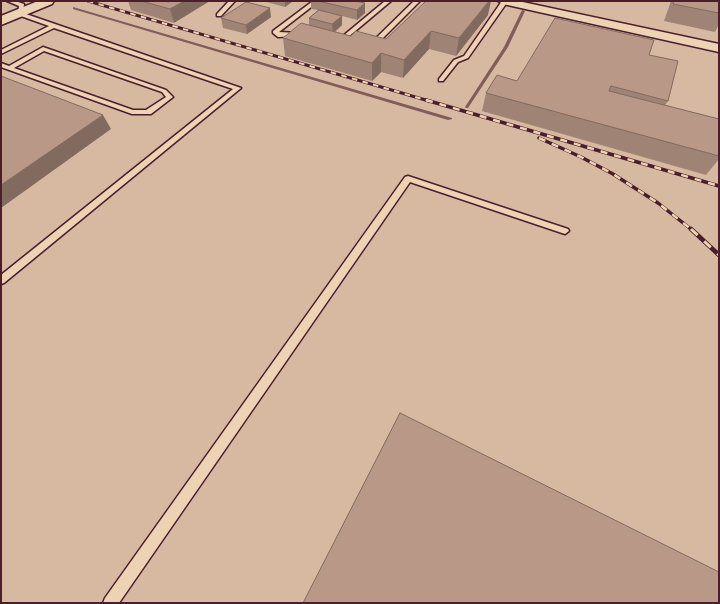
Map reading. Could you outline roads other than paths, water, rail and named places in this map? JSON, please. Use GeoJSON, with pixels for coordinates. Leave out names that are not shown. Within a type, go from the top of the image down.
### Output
{"type":"FeatureCollection","features":[{"type":"Feature","properties":{"kind":"street"},"geometry":{"type":"LineString","coordinates":[[1,21],[48,1]]}},
{"type":"Feature","properties":{"kind":"street"},"geometry":{"type":"LineString","coordinates":[[504,1],[719,48]]}},
{"type":"Feature","properties":{"kind":"lane"},"geometry":{"type":"LineString","coordinates":[[1,280],[238,88],[20,14],[22,5],[10,1]]}},
{"type":"Feature","properties":{"kind":"lane"},"geometry":{"type":"LineString","coordinates":[[219,14],[232,1]]}},
{"type":"Feature","properties":{"kind":"lane"},"geometry":{"type":"LineString","coordinates":[[304,35],[278,35],[275,32],[316,1]]}},
{"type":"Feature","properties":{"kind":"lane"},"geometry":{"type":"LineString","coordinates":[[339,42],[388,1]]}},
{"type":"Feature","properties":{"kind":"lane"},"geometry":{"type":"LineString","coordinates":[[361,45],[372,46],[417,1]]}},
{"type":"Feature","properties":{"kind":"lane"},"geometry":{"type":"LineString","coordinates":[[441,80],[456,61],[466,57],[504,1]]}},
{"type":"Feature","properties":{"kind":"lane"},"geometry":{"type":"LineString","coordinates":[[1,52],[53,26]]}},
{"type":"Feature","properties":{"kind":"lane"},"geometry":{"type":"LineString","coordinates":[[332,40],[347,43]]}},
{"type":"Feature","properties":{"kind":"lane"},"geometry":{"type":"LineString","coordinates":[[1,65],[9,68],[132,112],[148,112],[170,97],[164,91],[43,49],[9,68]]}},
{"type":"Feature","properties":{"kind":"lane"},"geometry":{"type":"LineString","coordinates":[[110,603],[408,179],[565,231]]}},
{"type":"Feature","properties":{"kind":"waterway"},"geometry":{"type":"LineString","coordinates":[[74,8],[450,119]]}},
{"type":"Feature","properties":{"kind":"waterway"},"geometry":{"type":"LineString","coordinates":[[467,107],[506,47],[523,11]]}},
{"type":"Feature","properties":{"kind":"railway"},"geometry":{"type":"LineString","coordinates":[[88,1],[429,101]]}},
{"type":"Feature","properties":{"kind":"railway"},"geometry":{"type":"LineString","coordinates":[[426,100],[719,186]]}},
{"type":"Feature","properties":{"kind":"railway"},"geometry":{"type":"LineString","coordinates":[[539,138],[581,157],[613,174],[658,203],[692,230]]}},
{"type":"Feature","properties":{"kind":"railway"},"geometry":{"type":"LineString","coordinates":[[691,229],[719,255]]}}]}
